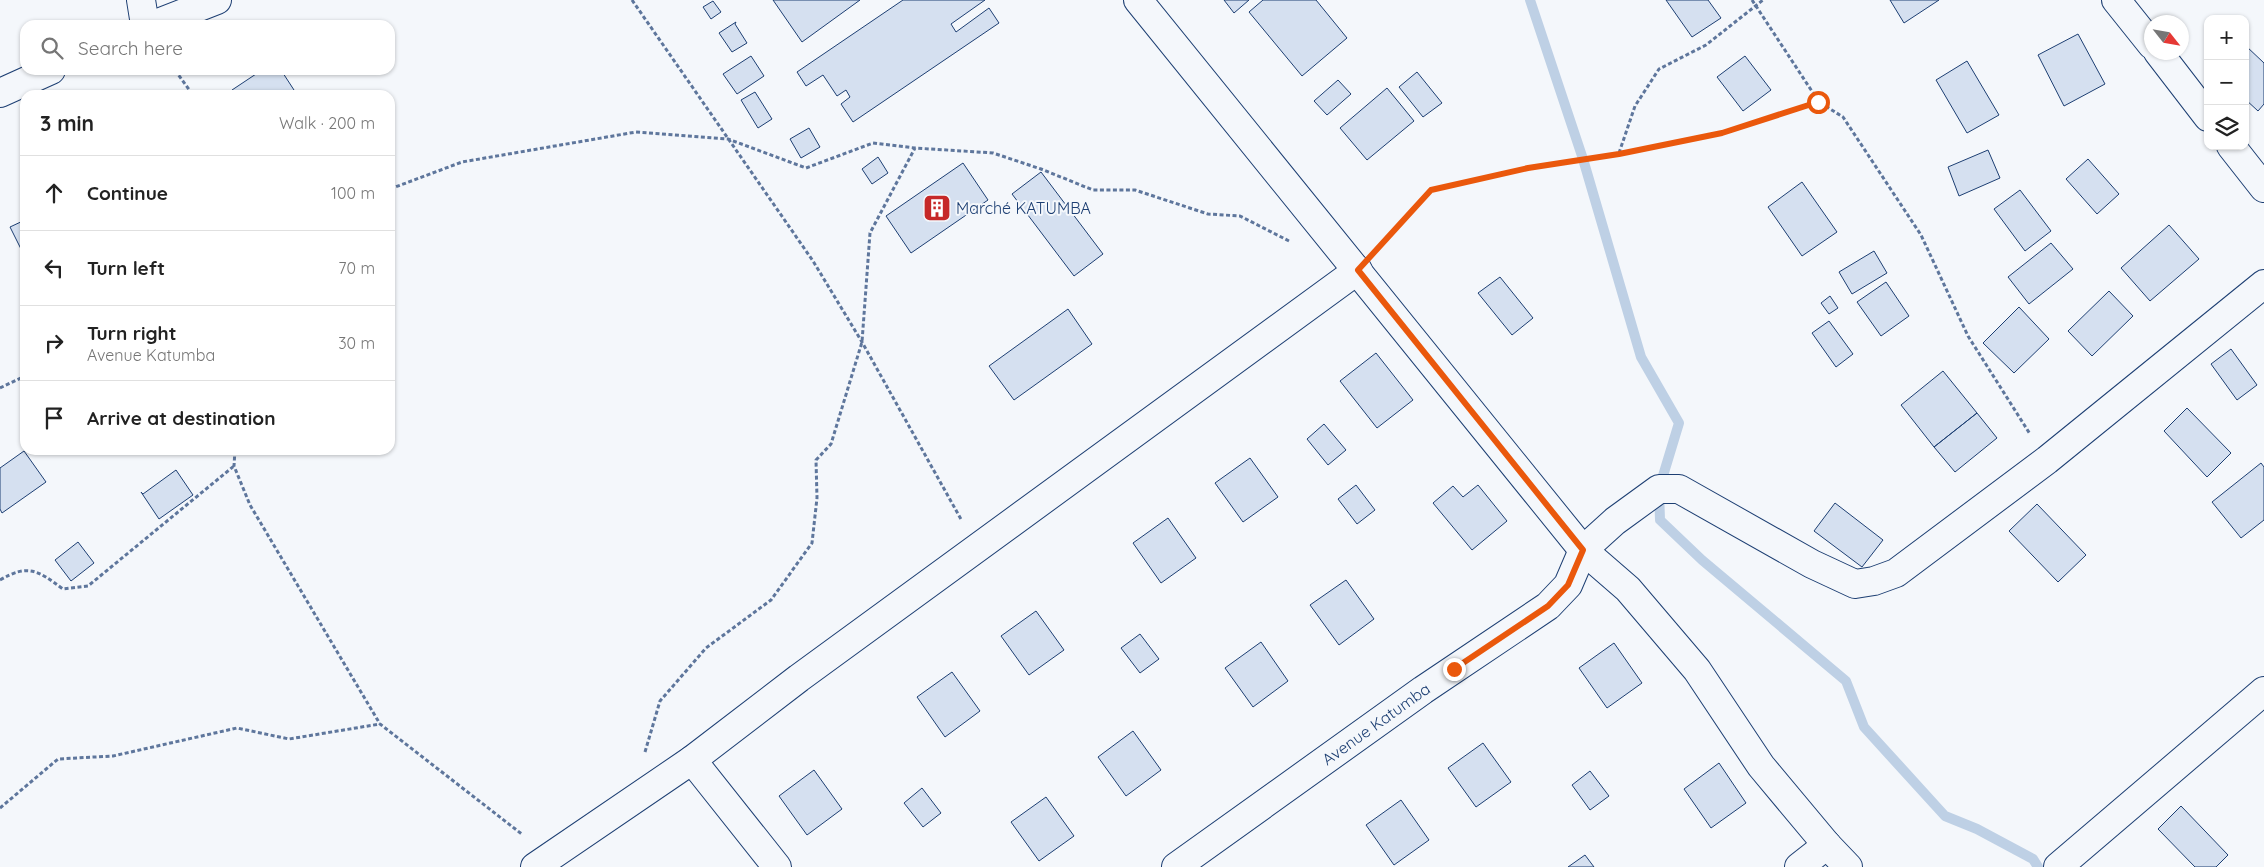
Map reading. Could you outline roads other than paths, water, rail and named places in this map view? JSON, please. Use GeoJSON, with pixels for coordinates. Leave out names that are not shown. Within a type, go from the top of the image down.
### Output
{"type":"FeatureCollection","features":[{"type":"Feature","properties":{"kind":"street"},"geometry":{"type":"LineString","coordinates":[[141,0],[144,20]]}},
{"type":"Feature","properties":{"kind":"street"},"geometry":{"type":"LineString","coordinates":[[166,20],[217,0]]}},
{"type":"Feature","properties":{"kind":"street"},"geometry":{"type":"LineString","coordinates":[[1138,0],[1583,550],[1628,589],[1697,670],[1761,766],[1827,845],[1848,867]]}},
{"type":"Feature","properties":{"kind":"street"},"geometry":{"type":"LineString","coordinates":[[2116,0],[2144,35]]}},
{"type":"Feature","properties":{"kind":"street"},"geometry":{"type":"LineString","coordinates":[[2164,60],[2204,111]]}},
{"type":"Feature","properties":{"kind":"street"},"geometry":{"type":"LineString","coordinates":[[0,93],[40,75]]}},
{"type":"Feature","properties":{"kind":"street"},"geometry":{"type":"LineString","coordinates":[[2234,150],[2264,188]]}},
{"type":"Feature","properties":{"kind":"street"},"geometry":{"type":"LineString","coordinates":[[542,861],[631,799],[692,760],[799,678],[1358,270]]}},
{"type":"Feature","properties":{"kind":"street"},"geometry":{"type":"LineString","coordinates":[[1583,550],[1615,521],[1659,489],[1679,489],[1812,564],[1855,584],[1874,581],[1896,574],[2047,460],[2264,284]]}},
{"type":"Feature","properties":{"kind":"street","name":"Avenue Katumba"},"geometry":{"type":"LineString","coordinates":[[1176,867],[1422,690],[1548,606],[1568,585],[1583,550]]}},
{"type":"Feature","properties":{"kind":"street"},"geometry":{"type":"LineString","coordinates":[[2058,867],[2264,691]]}},
{"type":"Feature","properties":{"kind":"street"},"geometry":{"type":"LineString","coordinates":[[692,760],[777,867]]}},
{"type":"Feature","properties":{"kind":"street"},"geometry":{"type":"LineString","coordinates":[[1800,867],[1827,845]]}},
{"type":"Feature","properties":{"kind":"waterway"},"geometry":{"type":"LineString","coordinates":[[1530,0],[1583,159],[1641,357],[1679,423],[1659,489],[1660,520],[1702,560],[1846,681],[1864,727],[1945,816],[1977,829],[2033,859],[2038,867]]}},
{"type":"Feature","properties":{"kind":"place","name":"Marché KATUMBA"},"geometry":{"type":"Point","coordinates":[937,208]}}]}
